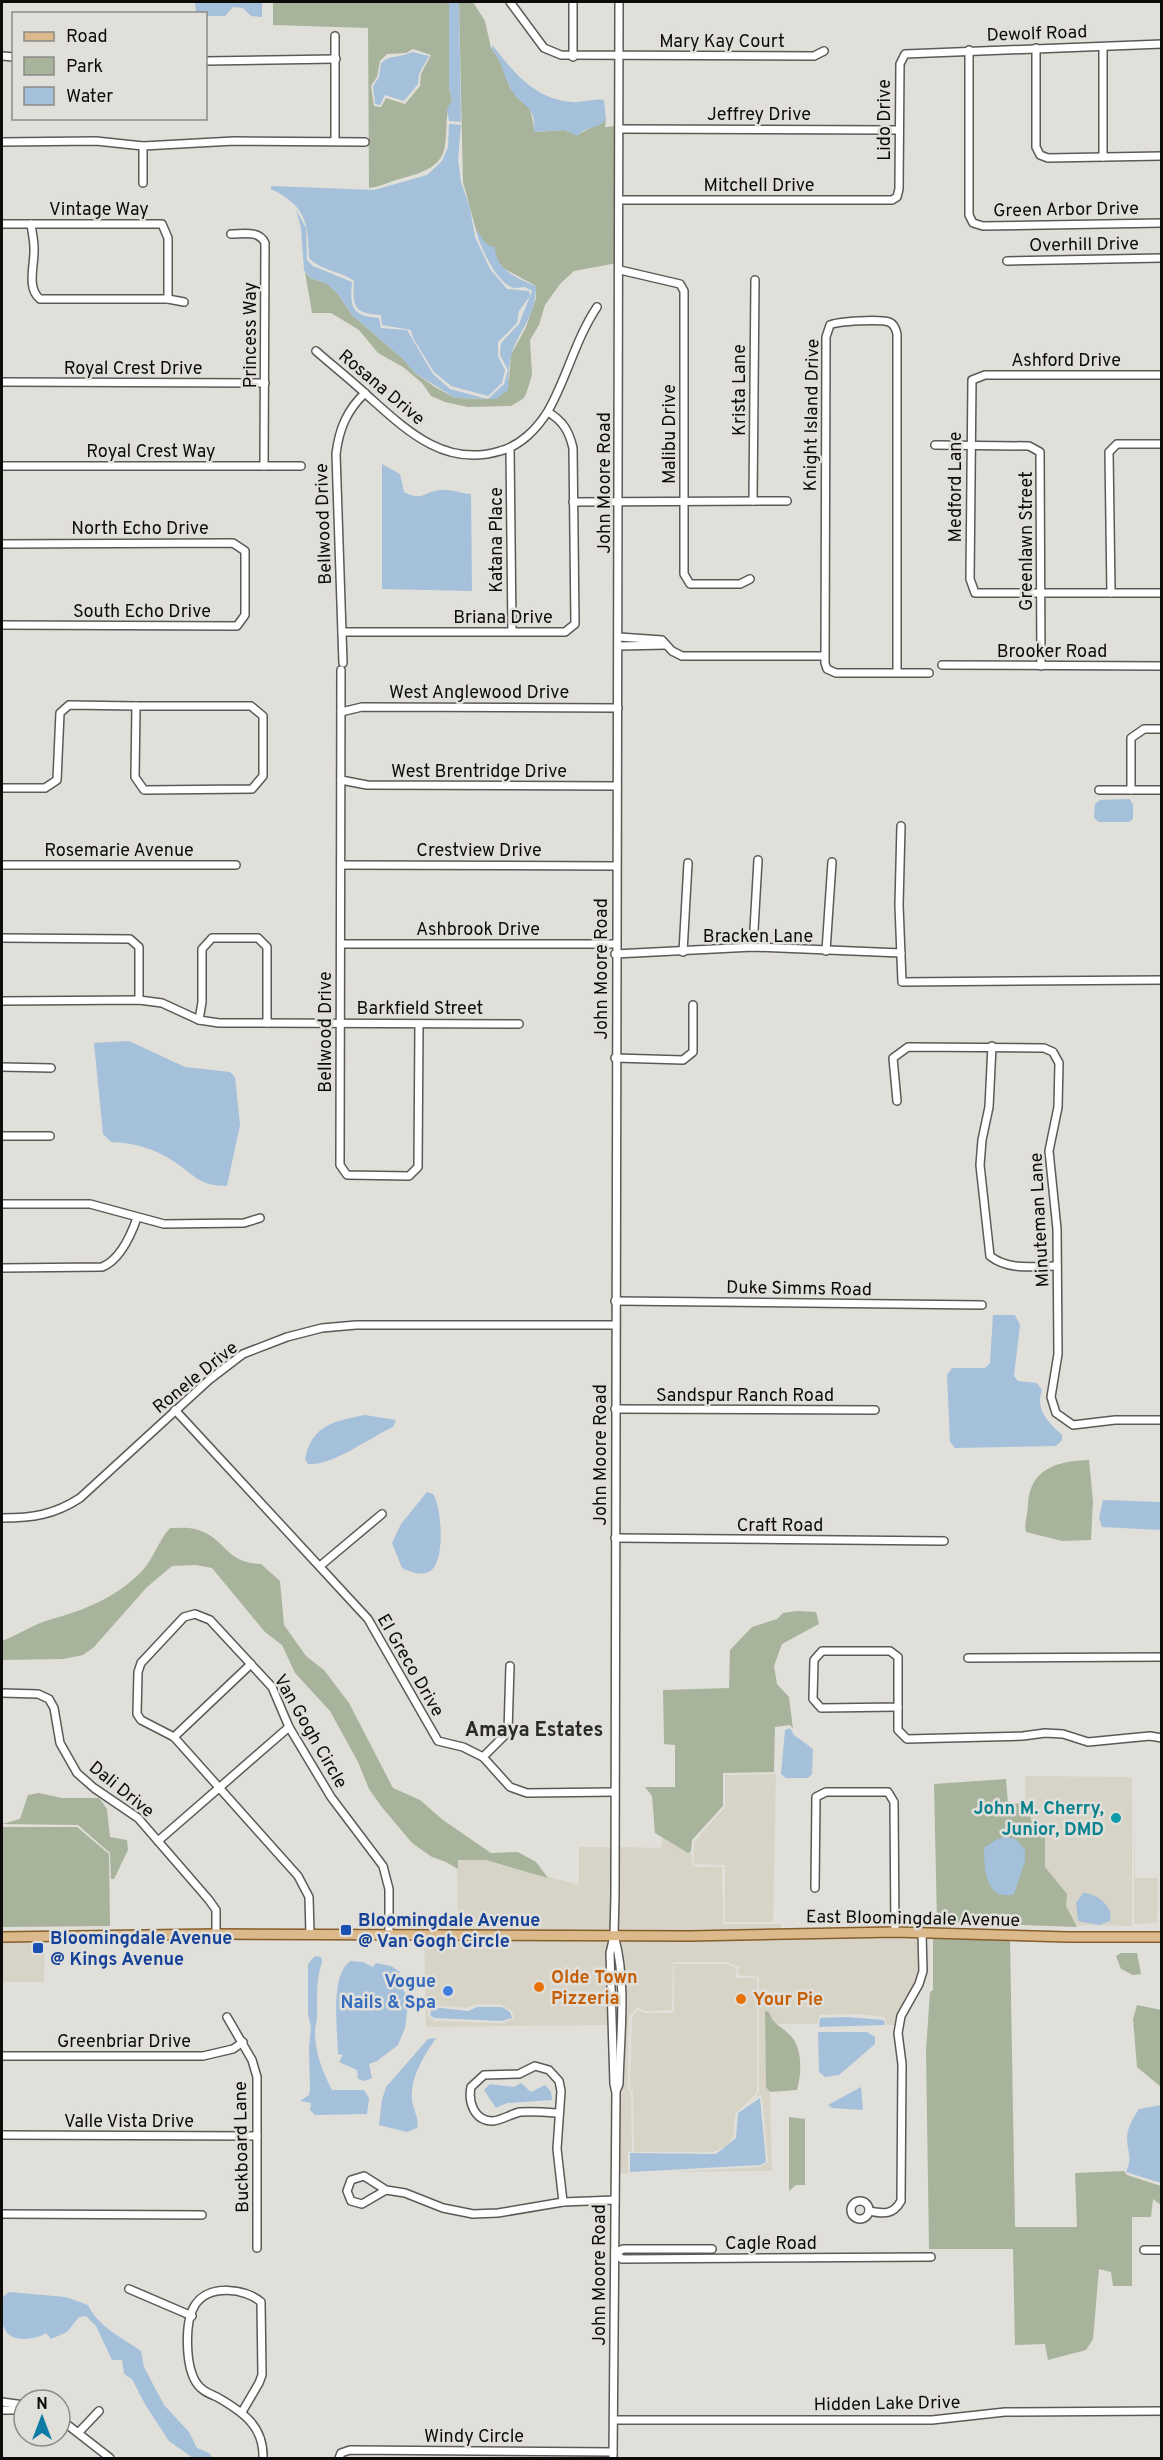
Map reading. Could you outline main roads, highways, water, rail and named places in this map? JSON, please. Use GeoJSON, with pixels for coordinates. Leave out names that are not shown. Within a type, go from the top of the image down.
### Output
{"type":"FeatureCollection","features":[{"type":"Feature","properties":{"kind":"main road","name":"East Bloomingdale Avenue"},"geometry":{"type":"LineString","coordinates":[[2,1937],[216,1934],[664,1936],[895,1932],[1068,1937],[1161,1936]]}},
{"type":"Feature","properties":{"kind":"water"},"geometry":{"type":"Polygon","coordinates":[[[195,2],[262,2],[262,17],[251,16],[243,8],[233,7],[225,16],[207,16],[207,12],[196,12],[195,2]]]}},
{"type":"Feature","properties":{"kind":"water"},"geometry":{"type":"Polygon","coordinates":[[[449,2],[459,2],[461,122],[449,121],[447,109],[452,100],[449,89],[449,2]]]}},
{"type":"Feature","properties":{"kind":"water"},"geometry":{"type":"Polygon","coordinates":[[[493,46],[517,75],[547,96],[571,102],[604,100],[606,120],[578,136],[564,130],[534,132],[533,116],[510,87],[500,62],[491,48],[493,46]]]}},
{"type":"Feature","properties":{"kind":"water"},"geometry":{"type":"Polygon","coordinates":[[[412,52],[429,56],[419,74],[418,84],[404,101],[385,95],[380,105],[375,104],[373,86],[379,77],[381,63],[389,58],[412,52]]]}},
{"type":"Feature","properties":{"kind":"water"},"geometry":{"type":"Polygon","coordinates":[[[449,124],[461,125],[458,159],[461,182],[470,208],[475,237],[490,269],[507,289],[529,291],[530,296],[519,311],[517,323],[498,342],[498,356],[505,370],[502,383],[488,396],[451,386],[434,372],[413,338],[411,330],[382,325],[381,315],[359,310],[354,302],[354,281],[319,266],[309,258],[308,234],[303,216],[292,202],[271,189],[271,186],[374,190],[427,175],[442,161],[448,147],[449,124]]]}},
{"type":"Feature","properties":{"kind":"water"},"geometry":{"type":"Polygon","coordinates":[[[296,210],[306,228],[307,260],[313,266],[352,282],[351,298],[354,309],[363,315],[379,318],[381,328],[407,330],[433,374],[450,389],[487,399],[455,398],[415,373],[403,359],[352,315],[337,293],[326,283],[310,278],[304,270],[301,228],[296,210]]]}},
{"type":"Feature","properties":{"kind":"water"},"geometry":{"type":"Polygon","coordinates":[[[476,230],[486,243],[495,247],[496,255],[503,268],[536,286],[530,316],[511,357],[508,390],[496,399],[488,399],[504,384],[508,370],[500,355],[501,343],[519,324],[532,291],[525,287],[511,287],[500,278],[484,253],[476,230]]]}},
{"type":"Feature","properties":{"kind":"water"},"geometry":{"type":"Polygon","coordinates":[[[382,464],[400,474],[404,492],[411,495],[420,496],[445,490],[471,494],[472,591],[382,589],[382,464]]]}},
{"type":"Feature","properties":{"kind":"water"},"geometry":{"type":"Polygon","coordinates":[[[1130,799],[1133,805],[1133,819],[1129,822],[1099,822],[1094,818],[1095,804],[1100,800],[1130,799]]]}},
{"type":"Feature","properties":{"kind":"water"},"geometry":{"type":"Polygon","coordinates":[[[129,1041],[185,1067],[230,1072],[235,1077],[240,1125],[227,1186],[203,1182],[158,1153],[135,1145],[111,1142],[103,1134],[94,1043],[129,1041]]]}},
{"type":"Feature","properties":{"kind":"water"},"geometry":{"type":"Polygon","coordinates":[[[993,1315],[1015,1315],[1020,1325],[1014,1376],[1018,1381],[1037,1383],[1042,1390],[1040,1404],[1044,1415],[1062,1435],[1062,1440],[1056,1446],[955,1448],[950,1442],[947,1375],[952,1368],[985,1368],[990,1363],[993,1315]]]}},
{"type":"Feature","properties":{"kind":"water"},"geometry":{"type":"Polygon","coordinates":[[[365,1415],[396,1420],[393,1427],[340,1456],[308,1464],[305,1459],[308,1447],[319,1431],[335,1422],[365,1415]]]}},
{"type":"Feature","properties":{"kind":"water"},"geometry":{"type":"Polygon","coordinates":[[[427,1492],[433,1494],[439,1511],[440,1550],[433,1569],[426,1573],[419,1573],[402,1568],[392,1543],[401,1524],[427,1492]]]}},
{"type":"Feature","properties":{"kind":"water"},"geometry":{"type":"Polygon","coordinates":[[[1103,1500],[1161,1502],[1161,1530],[1102,1527],[1099,1518],[1103,1500]]]}},
{"type":"Feature","properties":{"kind":"water"},"geometry":{"type":"Polygon","coordinates":[[[790,1728],[794,1735],[813,1749],[812,1774],[808,1778],[786,1778],[781,1774],[785,1730],[790,1728]]]}},
{"type":"Feature","properties":{"kind":"water"},"geometry":{"type":"Polygon","coordinates":[[[1007,1837],[1016,1839],[1025,1850],[1025,1861],[1014,1894],[1004,1895],[997,1893],[988,1881],[984,1848],[997,1839],[1007,1837]]]}},
{"type":"Feature","properties":{"kind":"water"},"geometry":{"type":"Polygon","coordinates":[[[1083,1893],[1093,1895],[1103,1901],[1111,1915],[1110,1921],[1099,1925],[1078,1921],[1076,1903],[1083,1893]]]}},
{"type":"Feature","properties":{"kind":"water"},"geometry":{"type":"Polygon","coordinates":[[[315,1956],[321,1957],[322,1962],[318,1981],[315,2032],[320,2062],[332,2090],[364,2090],[369,2098],[367,2114],[315,2115],[310,2110],[311,2103],[300,2101],[309,2095],[310,2090],[311,2027],[308,2014],[308,1964],[315,1956]]]}},
{"type":"Feature","properties":{"kind":"water"},"geometry":{"type":"Polygon","coordinates":[[[351,1961],[363,1962],[373,1967],[376,1963],[391,1966],[400,1972],[395,1981],[399,1981],[406,1995],[409,1996],[405,2028],[398,2045],[377,2061],[369,2064],[372,2078],[365,2081],[358,2079],[357,2070],[339,2062],[343,2055],[338,2054],[337,1991],[344,1968],[351,1961]]]}},
{"type":"Feature","properties":{"kind":"water"},"geometry":{"type":"Polygon","coordinates":[[[432,2007],[468,2011],[477,2007],[502,2007],[510,2012],[512,2018],[502,2021],[434,2018],[430,2015],[432,2007]]]}},
{"type":"Feature","properties":{"kind":"water"},"geometry":{"type":"Polygon","coordinates":[[[820,2018],[884,2020],[885,2025],[819,2027],[820,2018]]]}},
{"type":"Feature","properties":{"kind":"water"},"geometry":{"type":"Polygon","coordinates":[[[818,2032],[867,2032],[875,2037],[875,2044],[839,2075],[825,2077],[819,2072],[818,2032]]]}},
{"type":"Feature","properties":{"kind":"water"},"geometry":{"type":"Polygon","coordinates":[[[436,2038],[423,2059],[413,2083],[412,2100],[418,2121],[417,2128],[407,2132],[379,2125],[386,2087],[428,2039],[436,2038]]]}},
{"type":"Feature","properties":{"kind":"water"},"geometry":{"type":"Polygon","coordinates":[[[521,2083],[531,2092],[545,2085],[551,2092],[552,2100],[507,2103],[496,2108],[484,2090],[490,2084],[514,2087],[521,2083]]]}},
{"type":"Feature","properties":{"kind":"water"},"geometry":{"type":"Polygon","coordinates":[[[861,2087],[863,2110],[832,2108],[828,2105],[861,2087]]]}},
{"type":"Feature","properties":{"kind":"water"},"geometry":{"type":"Polygon","coordinates":[[[760,2098],[766,2162],[760,2165],[630,2172],[630,2153],[716,2154],[736,2138],[738,2113],[760,2098]]]}},
{"type":"Feature","properties":{"kind":"water"},"geometry":{"type":"Polygon","coordinates":[[[1162,2105],[1161,2183],[1126,2172],[1129,2159],[1128,2129],[1133,2119],[1139,2109],[1162,2105]]]}},
{"type":"Feature","properties":{"kind":"water"},"geometry":{"type":"Polygon","coordinates":[[[9,2292],[66,2297],[88,2305],[104,2326],[141,2351],[144,2367],[164,2405],[189,2432],[197,2448],[209,2453],[213,2458],[193,2458],[169,2441],[146,2406],[132,2379],[124,2374],[122,2360],[112,2360],[96,2326],[86,2316],[79,2317],[67,2332],[51,2339],[46,2333],[24,2339],[10,2336],[2,2320],[2,2298],[9,2292]]]}},
{"type":"Feature","properties":{"kind":"place","name":"John M. Cherry, Junior, DMD"},"geometry":{"type":"Point","coordinates":[1116,1818]}},
{"type":"Feature","properties":{"kind":"place","name":"Bloomingdale Avenue @ Van Gogh Circle"},"geometry":{"type":"Point","coordinates":[346,1930]}},
{"type":"Feature","properties":{"kind":"place","name":"Bloomingdale Avenue @ Kings Avenue"},"geometry":{"type":"Point","coordinates":[38,1948]}},
{"type":"Feature","properties":{"kind":"place","name":"Olde Town Pizzeria"},"geometry":{"type":"Point","coordinates":[539,1987]}},
{"type":"Feature","properties":{"kind":"place","name":"Vogue Nails & Spa"},"geometry":{"type":"Point","coordinates":[448,1991]}},
{"type":"Feature","properties":{"kind":"place","name":"Your Pie"},"geometry":{"type":"Point","coordinates":[741,1999]}},
{"type":"Feature","properties":{"kind":"district","name":"Amaya Estates"},"geometry":{"type":"Point","coordinates":[534,1729]}}]}
